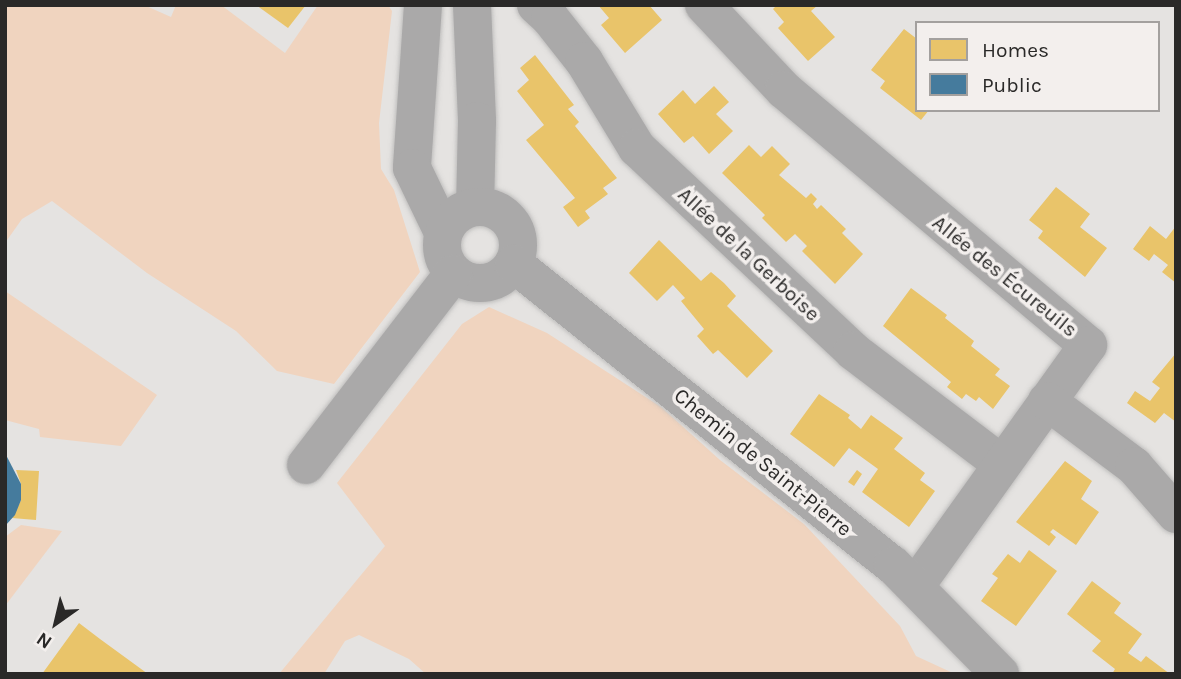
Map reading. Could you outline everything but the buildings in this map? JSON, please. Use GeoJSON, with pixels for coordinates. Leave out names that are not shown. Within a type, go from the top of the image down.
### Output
{"type":"FeatureCollection","features":[{"type":"Feature","properties":{"kind":"street"},"geometry":{"type":"LineString","coordinates":[[423,5],[412,168],[443,232],[441,254],[453,274],[480,285],[504,278],[518,258],[519,236],[501,211],[475,206],[459,212],[443,232]]}},
{"type":"Feature","properties":{"kind":"street"},"geometry":{"type":"LineString","coordinates":[[472,5],[477,121],[475,206]]}},
{"type":"Feature","properties":{"kind":"street","name":"Allée de la Gerboise"},"geometry":{"type":"LineString","coordinates":[[536,5],[550,18],[584,61],[637,148],[853,351],[1002,464]]}},
{"type":"Feature","properties":{"kind":"street","name":"Allée des Écureuils"},"geometry":{"type":"LineString","coordinates":[[704,5],[784,90],[1088,345],[915,587]]}},
{"type":"Feature","properties":{"kind":"street","name":"Chemin de Saint-Pierre"},"geometry":{"type":"LineString","coordinates":[[514,264],[893,565],[1000,674]]}},
{"type":"Feature","properties":{"kind":"street"},"geometry":{"type":"LineString","coordinates":[[306,465],[453,274]]}},
{"type":"Feature","properties":{"kind":"street"},"geometry":{"type":"LineString","coordinates":[[1048,401],[1134,466],[1176,514]]}},
{"type":"Feature","properties":{"kind":"shaded area"},"geometry":{"type":"Polygon","coordinates":[[[5,5],[144,5],[171,17],[176,5],[221,5],[285,53],[318,5],[388,5],[392,11],[379,123],[381,169],[394,190],[420,272],[334,384],[277,371],[236,331],[147,273],[52,201],[22,219],[5,243],[5,5]]]}},
{"type":"Feature","properties":{"kind":"shaded area"},"geometry":{"type":"Polygon","coordinates":[[[5,291],[157,395],[121,446],[40,437],[39,429],[5,420],[5,291]]]}},
{"type":"Feature","properties":{"kind":"shaded area"},"geometry":{"type":"Polygon","coordinates":[[[489,307],[547,333],[661,407],[720,460],[804,524],[900,626],[916,656],[955,674],[426,674],[409,659],[359,635],[345,641],[324,674],[279,674],[385,546],[337,483],[462,324],[489,307]]]}},
{"type":"Feature","properties":{"kind":"shaded area"},"geometry":{"type":"Polygon","coordinates":[[[21,525],[62,531],[5,606],[5,537],[21,525]]]}}]}
